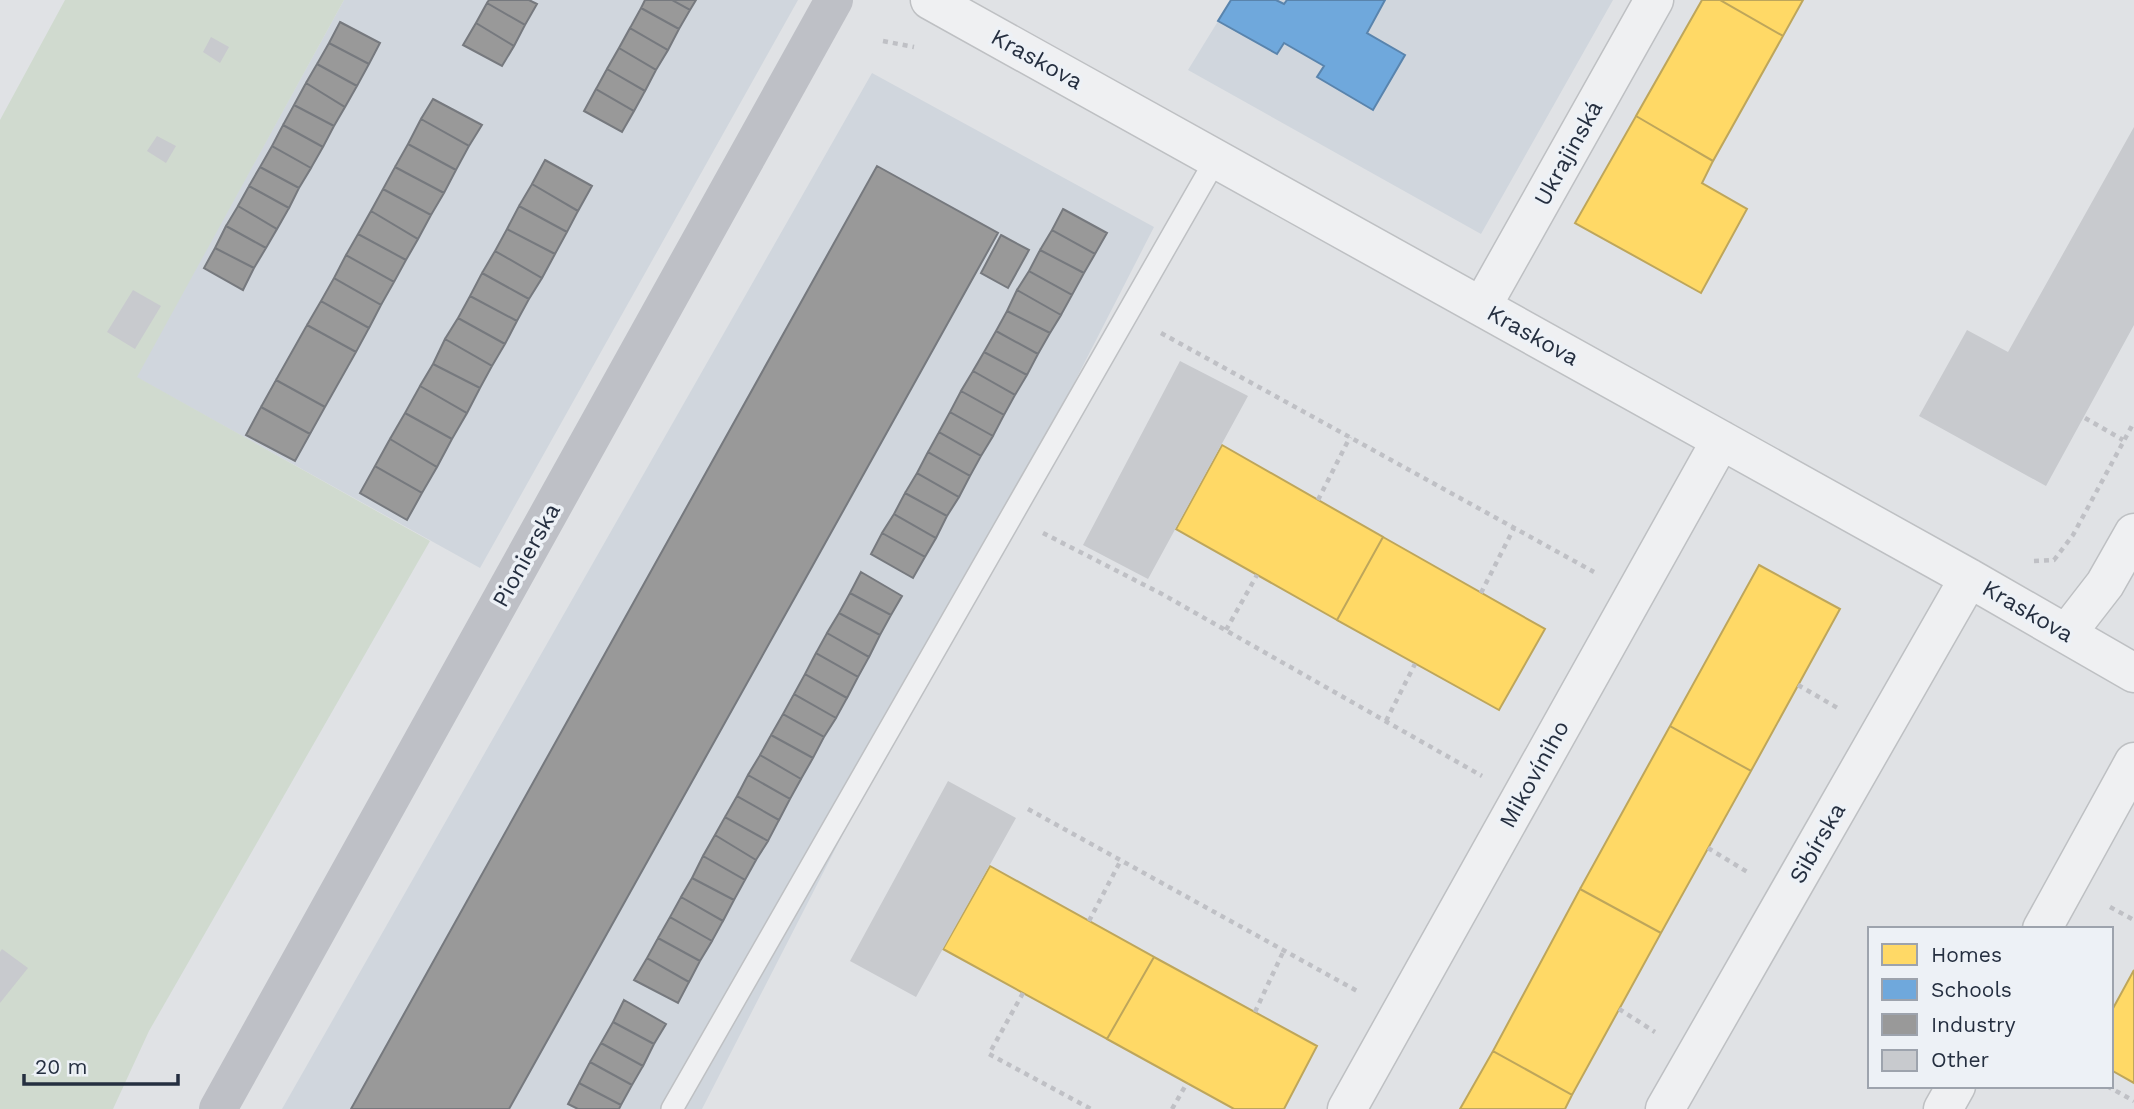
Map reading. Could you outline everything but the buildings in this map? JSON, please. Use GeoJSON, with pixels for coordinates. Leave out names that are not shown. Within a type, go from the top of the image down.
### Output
{"type":"FeatureCollection","features":[{"type":"Feature","properties":{"kind":"street","name":"Pionierska"},"geometry":{"type":"LineString","coordinates":[[218,1109],[834,0]]}},
{"type":"Feature","properties":{"kind":"street","name":"Kraskova"},"geometry":{"type":"LineString","coordinates":[[930,0],[1969,578],[2134,673]]}},
{"type":"Feature","properties":{"kind":"street","name":"Ukrajinská"},"geometry":{"type":"LineString","coordinates":[[1482,306],[1654,0]]}},
{"type":"Feature","properties":{"kind":"street","name":"Mikovíniho"},"geometry":{"type":"LineString","coordinates":[[1347,1109],[1721,440]]}},
{"type":"Feature","properties":{"kind":"street"},"geometry":{"type":"LineString","coordinates":[[2067,633],[2105,584],[2134,533]]}},
{"type":"Feature","properties":{"kind":"street","name":"Sibírska"},"geometry":{"type":"LineString","coordinates":[[1665,1109],[1969,578]]}},
{"type":"Feature","properties":{"kind":"street"},"geometry":{"type":"LineString","coordinates":[[2043,927],[2134,762]]}},
{"type":"Feature","properties":{"kind":"street"},"geometry":{"type":"LineString","coordinates":[[1943,1109],[1955,1088]]}},
{"type":"Feature","properties":{"kind":"lane"},"geometry":{"type":"LineString","coordinates":[[672,1109],[1216,159]]}},
{"type":"Feature","properties":{"kind":"path"},"geometry":{"type":"LineString","coordinates":[[1128,315],[1596,573]]}},
{"type":"Feature","properties":{"kind":"path"},"geometry":{"type":"LineString","coordinates":[[2085,418],[2123,440]]}},
{"type":"Feature","properties":{"kind":"path"},"geometry":{"type":"LineString","coordinates":[[2054,559],[2073,535],[2134,422]]}},
{"type":"Feature","properties":{"kind":"path"},"geometry":{"type":"LineString","coordinates":[[1318,500],[1350,437]]}},
{"type":"Feature","properties":{"kind":"path"},"geometry":{"type":"LineString","coordinates":[[1011,517],[1226,630],[1483,776]]}},
{"type":"Feature","properties":{"kind":"path"},"geometry":{"type":"LineString","coordinates":[[1481,593],[1514,528]]}},
{"type":"Feature","properties":{"kind":"path"},"geometry":{"type":"LineString","coordinates":[[1226,630],[1257,575]]}},
{"type":"Feature","properties":{"kind":"path"},"geometry":{"type":"LineString","coordinates":[[1386,721],[1415,664]]}},
{"type":"Feature","properties":{"kind":"path"},"geometry":{"type":"LineString","coordinates":[[1798,685],[1844,713]]}},
{"type":"Feature","properties":{"kind":"path"},"geometry":{"type":"LineString","coordinates":[[1028,809],[1364,994]]}},
{"type":"Feature","properties":{"kind":"path"},"geometry":{"type":"LineString","coordinates":[[1707,848],[1752,875]]}},
{"type":"Feature","properties":{"kind":"path"},"geometry":{"type":"LineString","coordinates":[[1089,920],[1121,860]]}},
{"type":"Feature","properties":{"kind":"path"},"geometry":{"type":"LineString","coordinates":[[2110,907],[2134,920]]}},
{"type":"Feature","properties":{"kind":"path"},"geometry":{"type":"LineString","coordinates":[[1255,1012],[1284,950]]}},
{"type":"Feature","properties":{"kind":"path"},"geometry":{"type":"LineString","coordinates":[[1023,993],[989,1054],[1091,1109]]}},
{"type":"Feature","properties":{"kind":"path"},"geometry":{"type":"LineString","coordinates":[[1619,1009],[1661,1037]]}},
{"type":"Feature","properties":{"kind":"path"},"geometry":{"type":"LineString","coordinates":[[1172,1109],[1186,1083]]}},
{"type":"Feature","properties":{"kind":"path"},"geometry":{"type":"LineString","coordinates":[[2111,1088],[2134,1101]]}},
{"type":"Feature","properties":{"kind":"shaded area"},"geometry":{"type":"Polygon","coordinates":[[[65,0],[344,0],[137,377],[430,541],[149,1031],[113,1109],[0,1109],[0,120],[65,0]]]}},
{"type":"Feature","properties":{"kind":"shaded area"},"geometry":{"type":"Polygon","coordinates":[[[344,0],[798,0],[480,568],[136,377],[344,0]]]}},
{"type":"Feature","properties":{"kind":"shaded area"},"geometry":{"type":"Polygon","coordinates":[[[1231,0],[1613,0],[1481,234],[1188,70],[1231,0]]]}},
{"type":"Feature","properties":{"kind":"shaded area"},"geometry":{"type":"Polygon","coordinates":[[[872,73],[1154,227],[702,1109],[282,1109],[872,73]]]}}]}
